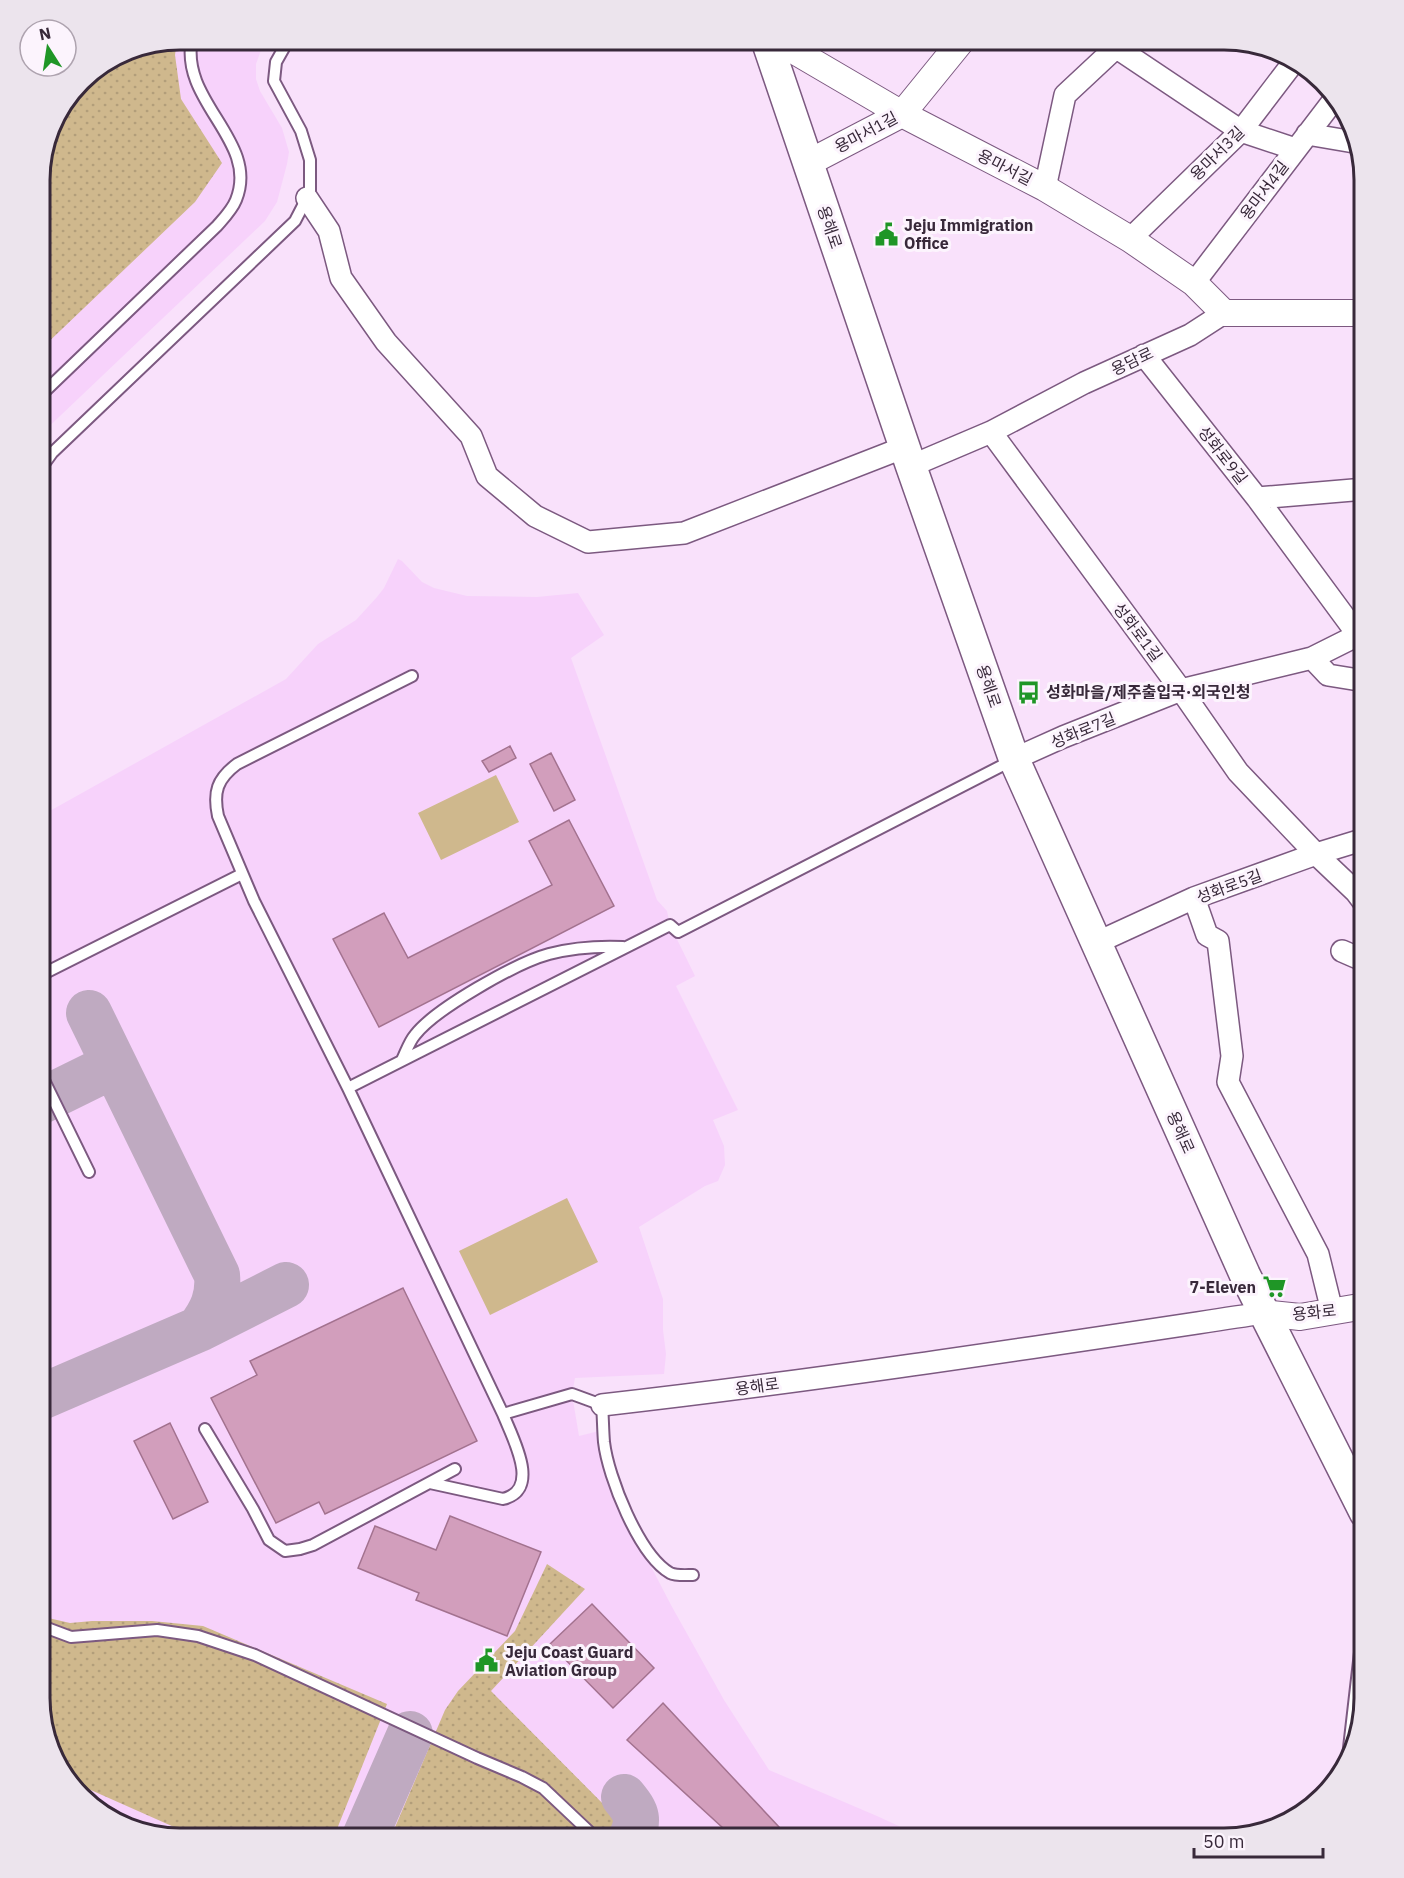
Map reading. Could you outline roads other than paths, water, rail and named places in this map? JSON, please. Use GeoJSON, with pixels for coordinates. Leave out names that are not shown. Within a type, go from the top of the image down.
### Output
{"type":"FeatureCollection","features":[{"type":"Feature","properties":{"kind":"main road","name":"용해로"},"geometry":{"type":"LineString","coordinates":[[770,50],[1014,759],[1263,1313],[1354,1491]]}},
{"type":"Feature","properties":{"kind":"street","name":"용마서길"},"geometry":{"type":"LineString","coordinates":[[793,50],[902,114],[1045,188],[1130,238],[1194,283],[1224,313]]}},
{"type":"Feature","properties":{"kind":"street","name":"용마서1길"},"geometry":{"type":"LineString","coordinates":[[808,163],[902,114],[954,50]]}},
{"type":"Feature","properties":{"kind":"street"},"geometry":{"type":"LineString","coordinates":[[1045,188],[1065,95],[1114,50]]}},
{"type":"Feature","properties":{"kind":"street"},"geometry":{"type":"LineString","coordinates":[[1129,50],[1241,130],[1301,142],[1349,142]]}},
{"type":"Feature","properties":{"kind":"street","name":"용마서3길"},"geometry":{"type":"LineString","coordinates":[[1130,238],[1241,130],[1290,68]]}},
{"type":"Feature","properties":{"kind":"street","name":"용마서4길"},"geometry":{"type":"LineString","coordinates":[[1194,283],[1331,104]]}},
{"type":"Feature","properties":{"kind":"street","name":"용담로"},"geometry":{"type":"LineString","coordinates":[[307,198],[329,231],[341,278],[386,342],[471,436],[487,476],[535,516],[588,542],[684,533],[908,456],[991,432],[1084,383],[1190,335],[1224,313]]}},
{"type":"Feature","properties":{"kind":"street"},"geometry":{"type":"LineString","coordinates":[[1224,313],[1354,313]]}},
{"type":"Feature","properties":{"kind":"street","name":"성화로9길"},"geometry":{"type":"LineString","coordinates":[[1144,356],[1257,498],[1354,490]]}},
{"type":"Feature","properties":{"kind":"street","name":"성화로1길"},"geometry":{"type":"LineString","coordinates":[[991,432],[1181,690],[1238,772],[1316,854],[1354,890]]}},
{"type":"Feature","properties":{"kind":"street","name":"성화로7길"},"geometry":{"type":"LineString","coordinates":[[1257,498],[1354,626]]}},
{"type":"Feature","properties":{"kind":"street","name":"성화로7길"},"geometry":{"type":"LineString","coordinates":[[1014,759],[1181,690],[1312,658],[1354,638]]}},
{"type":"Feature","properties":{"kind":"street"},"geometry":{"type":"LineString","coordinates":[[1312,658],[1328,675],[1354,679]]}},
{"type":"Feature","properties":{"kind":"street","name":"성화로5길"},"geometry":{"type":"LineString","coordinates":[[1096,943],[1194,898],[1354,842]]}},
{"type":"Feature","properties":{"kind":"street"},"geometry":{"type":"LineString","coordinates":[[1194,898],[1207,935],[1218,941],[1232,1056],[1228,1082],[1318,1254],[1332,1311]]}},
{"type":"Feature","properties":{"kind":"street"},"geometry":{"type":"LineString","coordinates":[[1342,951],[1354,956]]}},
{"type":"Feature","properties":{"kind":"street","name":"용화로"},"geometry":{"type":"LineString","coordinates":[[1263,1313],[1300,1317],[1354,1308]]}},
{"type":"Feature","properties":{"kind":"street","name":"용해로"},"geometry":{"type":"LineString","coordinates":[[602,1405],[922,1364],[1263,1313]]}},
{"type":"Feature","properties":{"kind":"lane"},"geometry":{"type":"LineString","coordinates":[[50,386],[217,226],[236,200],[240,180],[237,157],[227,134],[202,97],[195,81],[190,63],[191,50]]}},
{"type":"Feature","properties":{"kind":"lane"},"geometry":{"type":"LineString","coordinates":[[50,456],[295,221],[310,192],[310,160],[301,131],[273,81],[276,62],[283,50]]}},
{"type":"Feature","properties":{"kind":"lane"},"geometry":{"type":"LineString","coordinates":[[412,676],[237,764],[225,773],[218,784],[215,801],[218,816],[242,874],[348,1088],[503,1414],[523,1468],[523,1481],[519,1490],[503,1499],[430,1483]]}},
{"type":"Feature","properties":{"kind":"lane"},"geometry":{"type":"LineString","coordinates":[[348,1088],[670,925],[678,932],[1014,759]]}},
{"type":"Feature","properties":{"kind":"lane"},"geometry":{"type":"LineString","coordinates":[[50,970],[242,874]]}},
{"type":"Feature","properties":{"kind":"lane"},"geometry":{"type":"LineString","coordinates":[[402,1061],[414,1036],[434,1016],[470,993],[533,960],[578,948],[626,947]]}},
{"type":"Feature","properties":{"kind":"lane"},"geometry":{"type":"LineString","coordinates":[[50,1092],[89,1172]]}},
{"type":"Feature","properties":{"kind":"lane","name":"용해로"},"geometry":{"type":"LineString","coordinates":[[503,1414],[572,1394],[602,1405]]}},
{"type":"Feature","properties":{"kind":"lane"},"geometry":{"type":"LineString","coordinates":[[602,1405],[604,1444],[629,1520],[651,1557],[672,1574],[693,1575]]}},
{"type":"Feature","properties":{"kind":"lane"},"geometry":{"type":"LineString","coordinates":[[205,1428],[269,1540],[285,1551],[300,1550],[313,1545],[454,1469]]}},
{"type":"Feature","properties":{"kind":"lane"},"geometry":{"type":"LineString","coordinates":[[50,1628],[71,1637],[157,1630],[198,1636],[255,1655],[522,1777],[543,1788],[585,1828]]}},
{"type":"Feature","properties":{"kind":"place","name":"Jeju Immigration Office"},"geometry":{"type":"Point","coordinates":[886,234]}},
{"type":"Feature","properties":{"kind":"place","name":"성화마을/제주출입국·외국인청"},"geometry":{"type":"Point","coordinates":[1028,692]}},
{"type":"Feature","properties":{"kind":"place","name":"7-Eleven"},"geometry":{"type":"Point","coordinates":[1274,1287]}},
{"type":"Feature","properties":{"kind":"place","name":"Jeju Coast Guard Aviation Group"},"geometry":{"type":"Point","coordinates":[487,1661]}}]}
